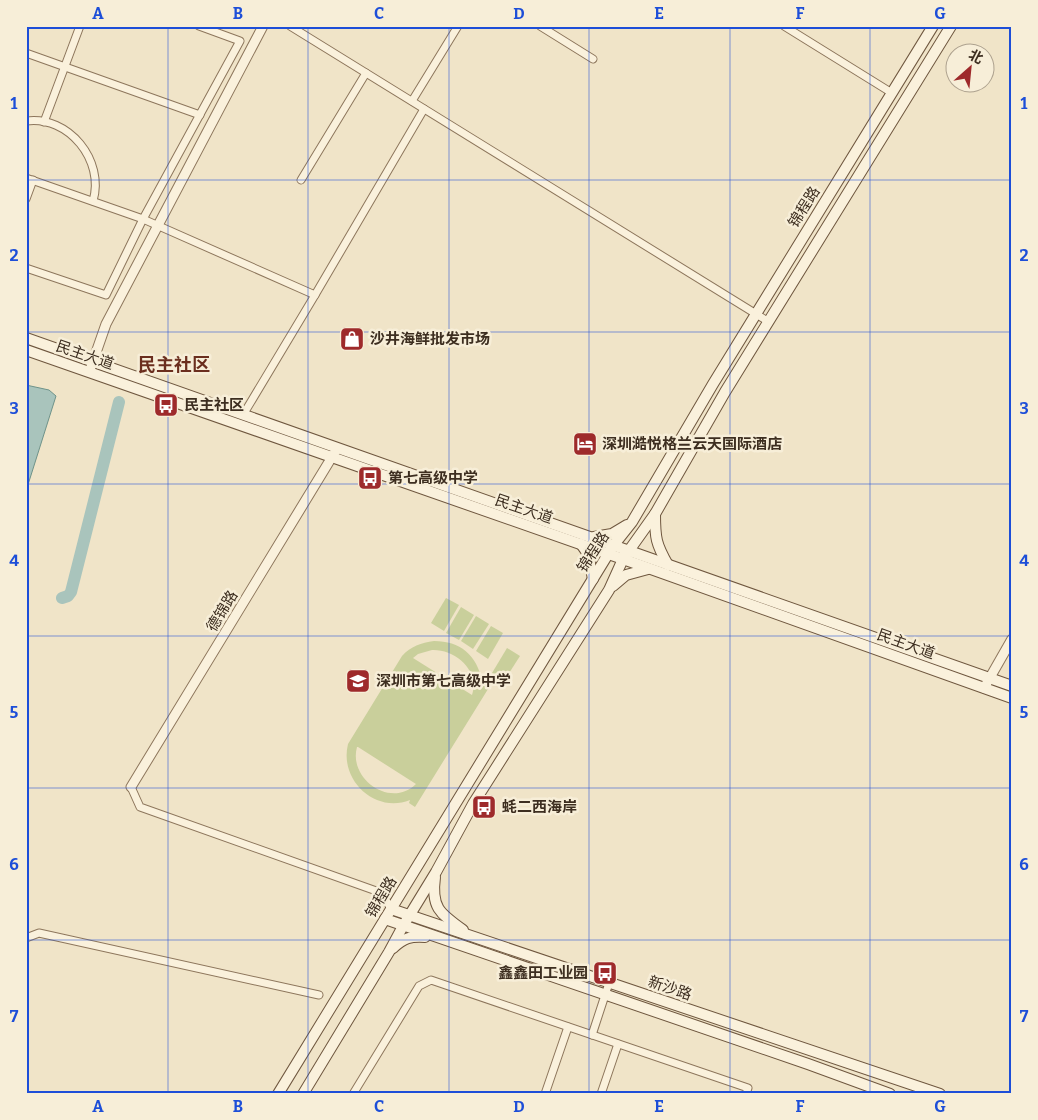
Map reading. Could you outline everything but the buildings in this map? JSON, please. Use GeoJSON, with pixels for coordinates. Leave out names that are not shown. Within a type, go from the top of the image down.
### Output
{"type":"FeatureCollection","features":[{"type":"Feature","properties":{"kind":"main road","name":"锦程路"},"geometry":{"type":"LineString","coordinates":[[278,1094],[593,579],[611,550],[632,522],[713,384],[933,26]]}},
{"type":"Feature","properties":{"kind":"main road","name":"锦程路"},"geometry":{"type":"LineString","coordinates":[[303,1094],[436,872],[473,804],[608,590],[625,555],[655,514],[725,392],[951,26]]}},
{"type":"Feature","properties":{"kind":"main road","name":"民主大道"},"geometry":{"type":"LineString","coordinates":[[26,338],[243,415],[334,452],[581,544],[668,565],[1012,686]]}},
{"type":"Feature","properties":{"kind":"main road","name":"民主大道"},"geometry":{"type":"LineString","coordinates":[[26,350],[591,537],[611,550]]}},
{"type":"Feature","properties":{"kind":"main road"},"geometry":{"type":"LineString","coordinates":[[655,514],[655,536],[659,549],[668,565]]}},
{"type":"Feature","properties":{"kind":"main road"},"geometry":{"type":"LineString","coordinates":[[591,537],[612,534],[632,522]]}},
{"type":"Feature","properties":{"kind":"main road"},"geometry":{"type":"LineString","coordinates":[[581,544],[588,554],[593,579]]}},
{"type":"Feature","properties":{"kind":"main road","name":"民主大道"},"geometry":{"type":"LineString","coordinates":[[625,555],[650,569],[1012,698]]}},
{"type":"Feature","properties":{"kind":"main road"},"geometry":{"type":"LineString","coordinates":[[608,590],[626,575],[650,569]]}},
{"type":"Feature","properties":{"kind":"main road"},"geometry":{"type":"LineString","coordinates":[[436,872],[433,891],[435,902],[444,917],[474,938]]}},
{"type":"Feature","properties":{"kind":"main road","name":"新沙路"},"geometry":{"type":"LineString","coordinates":[[391,910],[940,1094]]}},
{"type":"Feature","properties":{"kind":"main road","name":"新沙路"},"geometry":{"type":"LineString","coordinates":[[384,919],[808,1064],[890,1094]]}},
{"type":"Feature","properties":{"kind":"main road"},"geometry":{"type":"LineString","coordinates":[[390,950],[402,940],[415,936],[437,938]]}},
{"type":"Feature","properties":{"kind":"street"},"geometry":{"type":"LineString","coordinates":[[44,122],[80,26]]}},
{"type":"Feature","properties":{"kind":"street"},"geometry":{"type":"LineString","coordinates":[[26,268],[106,295],[143,219],[240,41],[200,26]]}},
{"type":"Feature","properties":{"kind":"street"},"geometry":{"type":"LineString","coordinates":[[89,372],[106,324],[263,26]]}},
{"type":"Feature","properties":{"kind":"street"},"geometry":{"type":"LineString","coordinates":[[290,26],[769,322]]}},
{"type":"Feature","properties":{"kind":"street"},"geometry":{"type":"LineString","coordinates":[[412,101],[458,26]]}},
{"type":"Feature","properties":{"kind":"street"},"geometry":{"type":"LineString","coordinates":[[540,26],[593,59]]}},
{"type":"Feature","properties":{"kind":"street"},"geometry":{"type":"LineString","coordinates":[[784,26],[892,93]]}},
{"type":"Feature","properties":{"kind":"street"},"geometry":{"type":"LineString","coordinates":[[26,53],[200,115]]}},
{"type":"Feature","properties":{"kind":"street"},"geometry":{"type":"LineString","coordinates":[[301,180],[366,73]]}},
{"type":"Feature","properties":{"kind":"street"},"geometry":{"type":"LineString","coordinates":[[243,415],[424,109]]}},
{"type":"Feature","properties":{"kind":"street"},"geometry":{"type":"LineString","coordinates":[[26,122],[44,122],[60,127],[75,138],[87,154],[94,172],[95,191],[93,201]]}},
{"type":"Feature","properties":{"kind":"street"},"geometry":{"type":"LineString","coordinates":[[26,199],[30,179],[143,219],[315,295]]}},
{"type":"Feature","properties":{"kind":"street","name":"德锦路"},"geometry":{"type":"LineString","coordinates":[[131,787],[334,452]]}},
{"type":"Feature","properties":{"kind":"street"},"geometry":{"type":"LineString","coordinates":[[984,688],[1012,640]]}},
{"type":"Feature","properties":{"kind":"street"},"geometry":{"type":"LineString","coordinates":[[131,787],[140,807],[382,892],[391,910]]}},
{"type":"Feature","properties":{"kind":"street"},"geometry":{"type":"LineString","coordinates":[[26,938],[39,933],[319,995]]}},
{"type":"Feature","properties":{"kind":"street"},"geometry":{"type":"LineString","coordinates":[[353,1094],[419,986],[431,980],[748,1088],[746,1094]]}},
{"type":"Feature","properties":{"kind":"street"},"geometry":{"type":"LineString","coordinates":[[592,1035],[609,983]]}},
{"type":"Feature","properties":{"kind":"street"},"geometry":{"type":"LineString","coordinates":[[545,1094],[568,1027]]}},
{"type":"Feature","properties":{"kind":"street"},"geometry":{"type":"LineString","coordinates":[[601,1094],[618,1044]]}},
{"type":"Feature","properties":{"kind":"green space"},"geometry":{"type":"Polygon","coordinates":[[[446,598],[459,605],[444,631],[431,623],[446,598]]]}},
{"type":"Feature","properties":{"kind":"green space"},"geometry":{"type":"Polygon","coordinates":[[[461,607],[474,615],[459,640],[446,633],[461,607]]]}},
{"type":"Feature","properties":{"kind":"green space"},"geometry":{"type":"Polygon","coordinates":[[[476,616],[489,624],[473,649],[461,641],[476,616]]]}},
{"type":"Feature","properties":{"kind":"green space"},"geometry":{"type":"Polygon","coordinates":[[[491,626],[503,633],[488,659],[476,651],[491,626]]]}},
{"type":"Feature","properties":{"kind":"green space"},"geometry":{"type":"Polygon","coordinates":[[[434,641],[452,644],[466,651],[476,664],[482,681],[486,676],[493,681],[415,807],[409,803],[410,800],[397,803],[384,802],[362,791],[354,781],[349,770],[348,744],[402,656],[413,647],[434,641]],[[432,650],[418,654],[413,658],[472,695],[474,686],[472,677],[464,663],[449,653],[432,650]],[[358,747],[356,759],[359,770],[374,787],[384,792],[395,793],[406,791],[416,784],[358,747]]]}},
{"type":"Feature","properties":{"kind":"green space"},"geometry":{"type":"Polygon","coordinates":[[[507,648],[520,656],[504,681],[492,673],[507,648]]]}},
{"type":"Feature","properties":{"kind":"water"},"geometry":{"type":"Polygon","coordinates":[[[26,385],[49,390],[56,396],[26,491],[26,385]]]}},
{"type":"Feature","properties":{"kind":"waterway"},"geometry":{"type":"LineString","coordinates":[[62,598],[68,596],[71,592],[119,402]]}},
{"type":"Feature","properties":{"kind":"place","name":"沙井海鲜批发市场"},"geometry":{"type":"Point","coordinates":[352,339]}},
{"type":"Feature","properties":{"kind":"place","name":"民主社区"},"geometry":{"type":"Point","coordinates":[166,405]}},
{"type":"Feature","properties":{"kind":"place","name":"深圳澔悦格兰云天国际酒店"},"geometry":{"type":"Point","coordinates":[585,444]}},
{"type":"Feature","properties":{"kind":"place","name":"第七高级中学"},"geometry":{"type":"Point","coordinates":[370,478]}},
{"type":"Feature","properties":{"kind":"place","name":"深圳市第七高级中学"},"geometry":{"type":"Point","coordinates":[358,681]}},
{"type":"Feature","properties":{"kind":"place","name":"蚝二西海岸"},"geometry":{"type":"Point","coordinates":[484,807]}},
{"type":"Feature","properties":{"kind":"place","name":"鑫鑫田工业园"},"geometry":{"type":"Point","coordinates":[605,973]}},
{"type":"Feature","properties":{"kind":"district","name":"民主社区"},"geometry":{"type":"Point","coordinates":[174,365]}}]}
